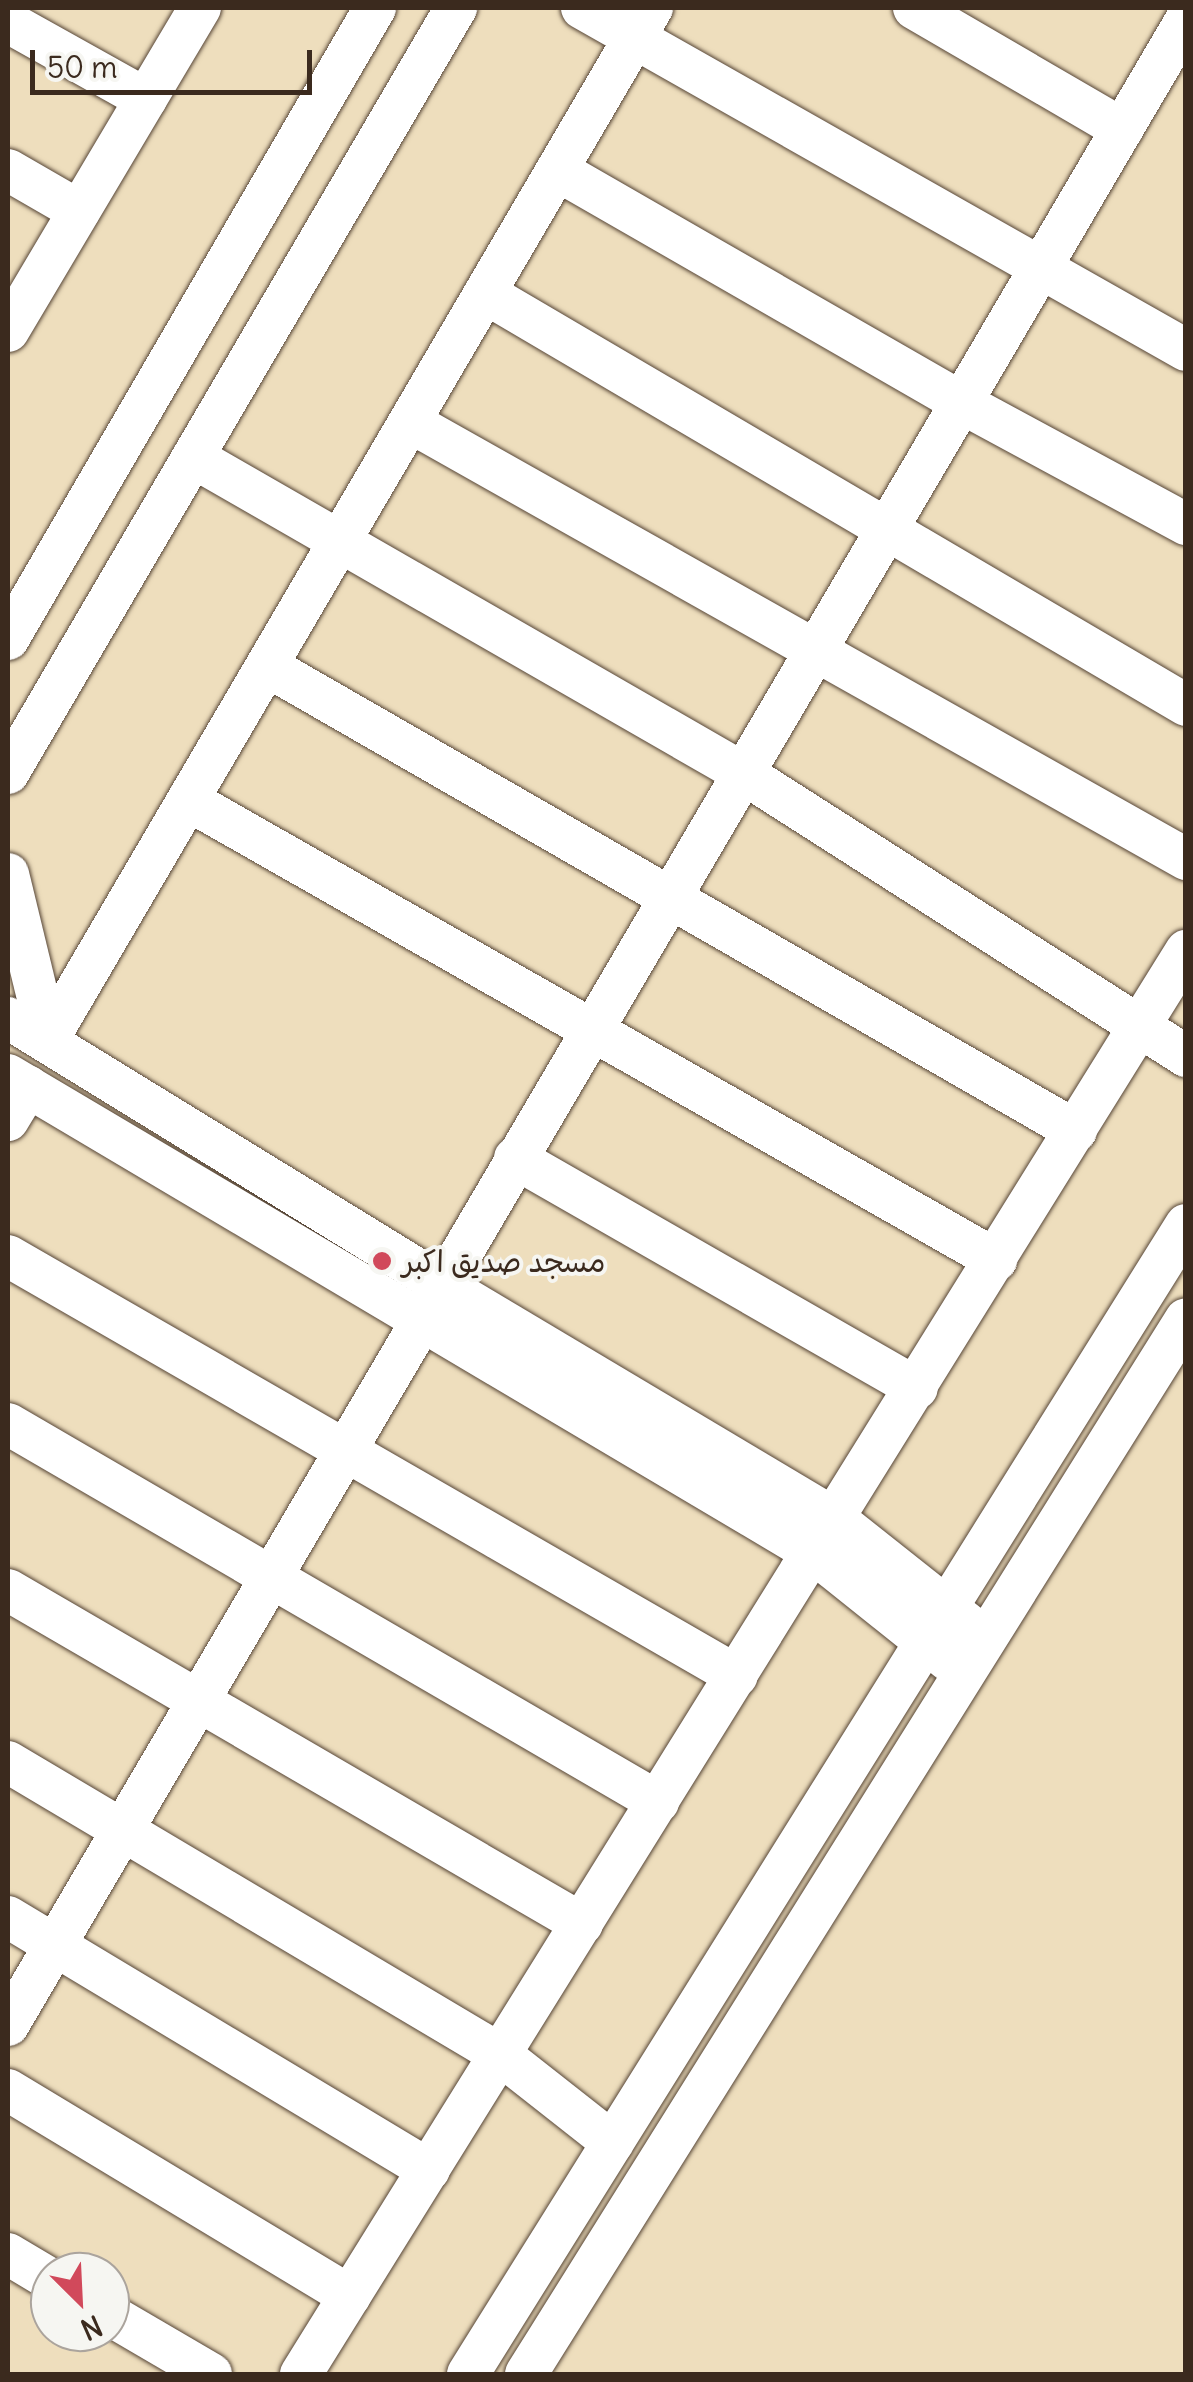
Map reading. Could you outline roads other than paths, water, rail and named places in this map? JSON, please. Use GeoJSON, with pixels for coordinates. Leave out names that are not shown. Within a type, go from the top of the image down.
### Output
{"type":"FeatureCollection","features":[{"type":"Feature","properties":{"kind":"street"},"geometry":{"type":"LineString","coordinates":[[8,331],[200,8]]}},
{"type":"Feature","properties":{"kind":"street"},"geometry":{"type":"LineString","coordinates":[[8,639],[375,8]]}},
{"type":"Feature","properties":{"kind":"street"},"geometry":{"type":"LineString","coordinates":[[8,773],[456,8]]}},
{"type":"Feature","properties":{"kind":"street"},"geometry":{"type":"LineString","coordinates":[[582,8],[644,22],[1041,268],[1186,350]]}},
{"type":"Feature","properties":{"kind":"street"},"geometry":{"type":"LineString","coordinates":[[914,8],[1122,129]]}},
{"type":"Feature","properties":{"kind":"street"},"geometry":{"type":"LineString","coordinates":[[8,2025],[1186,20]]}},
{"type":"Feature","properties":{"kind":"street"},"geometry":{"type":"LineString","coordinates":[[8,22],[146,99]]}},
{"type":"Feature","properties":{"kind":"street"},"geometry":{"type":"LineString","coordinates":[[48,1039],[644,22]]}},
{"type":"Feature","properties":{"kind":"street"},"geometry":{"type":"LineString","coordinates":[[8,170],[80,211]]}},
{"type":"Feature","properties":{"kind":"street"},"geometry":{"type":"LineString","coordinates":[[558,170],[962,403],[1186,524]]}},
{"type":"Feature","properties":{"kind":"street"},"geometry":{"type":"LineString","coordinates":[[486,293],[1186,705]]}},
{"type":"Feature","properties":{"kind":"street"},"geometry":{"type":"LineString","coordinates":[[410,422],[1186,859]]}},
{"type":"Feature","properties":{"kind":"street"},"geometry":{"type":"LineString","coordinates":[[193,457],[743,773],[1135,1028],[1186,1056]]}},
{"type":"Feature","properties":{"kind":"street"},"geometry":{"type":"LineString","coordinates":[[266,666],[1076,1131]]}},
{"type":"Feature","properties":{"kind":"street"},"geometry":{"type":"LineString","coordinates":[[188,800],[996,1260]]}},
{"type":"Feature","properties":{"kind":"street"},"geometry":{"type":"LineString","coordinates":[[8,874],[48,1039]]}},
{"type":"Feature","properties":{"kind":"street"},"geometry":{"type":"LineString","coordinates":[[301,2374],[1186,951]]}},
{"type":"Feature","properties":{"kind":"street"},"geometry":{"type":"LineString","coordinates":[[8,1018],[48,1039],[430,1302],[824,1536],[974,1656]]}},
{"type":"Feature","properties":{"kind":"street"},"geometry":{"type":"LineString","coordinates":[[13,1093],[430,1302]]}},
{"type":"Feature","properties":{"kind":"street"},"geometry":{"type":"LineString","coordinates":[[515,1158],[916,1388]]}},
{"type":"Feature","properties":{"kind":"street"},"geometry":{"type":"LineString","coordinates":[[468,2374],[1186,1225]]}},
{"type":"Feature","properties":{"kind":"street"},"geometry":{"type":"LineString","coordinates":[[8,1256],[737,1676]]}},
{"type":"Feature","properties":{"kind":"street"},"geometry":{"type":"LineString","coordinates":[[526,2374],[1186,1318]]}},
{"type":"Feature","properties":{"kind":"street"},"geometry":{"type":"LineString","coordinates":[[8,1424],[658,1802]]}},
{"type":"Feature","properties":{"kind":"street"},"geometry":{"type":"LineString","coordinates":[[8,1590],[582,1924]]}},
{"type":"Feature","properties":{"kind":"street"},"geometry":{"type":"LineString","coordinates":[[8,1762],[501,2055],[613,2143]]}},
{"type":"Feature","properties":{"kind":"street"},"geometry":{"type":"LineString","coordinates":[[8,1917],[429,2170]]}},
{"type":"Feature","properties":{"kind":"street"},"geometry":{"type":"LineString","coordinates":[[8,2090],[350,2296]]}},
{"type":"Feature","properties":{"kind":"street"},"geometry":{"type":"LineString","coordinates":[[8,2254],[30,2267]]}},
{"type":"Feature","properties":{"kind":"street"},"geometry":{"type":"LineString","coordinates":[[130,2327],[210,2374]]}},
{"type":"Feature","properties":{"kind":"place","name":"مسجد صدیق اکبر"},"geometry":{"type":"Point","coordinates":[382,1261]}}]}
